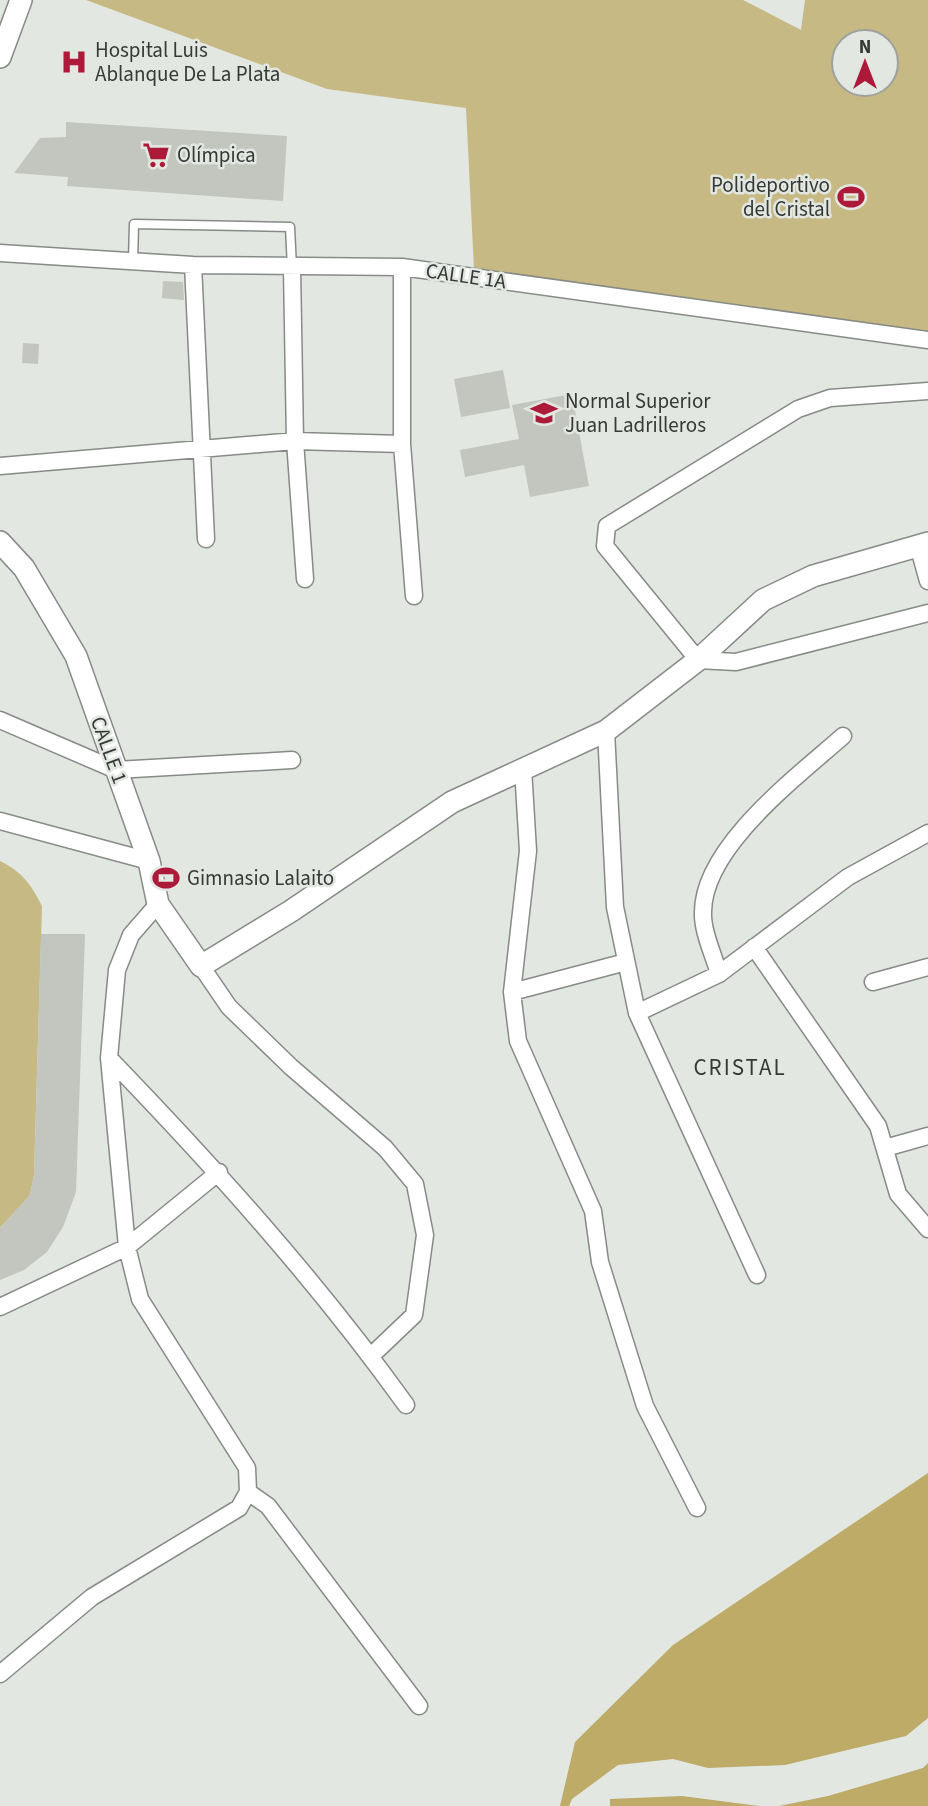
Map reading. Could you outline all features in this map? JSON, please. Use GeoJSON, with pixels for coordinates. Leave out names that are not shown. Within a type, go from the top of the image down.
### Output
{"type":"FeatureCollection","features":[{"type":"Feature","properties":{"kind":"main road"},"geometry":{"type":"LineString","coordinates":[[0,57],[21,0]]}},
{"type":"Feature","properties":{"kind":"main road","name":"CALLE 1"},"geometry":{"type":"LineString","coordinates":[[0,542],[24,568],[76,656],[149,861],[158,904],[201,966]]}},
{"type":"Feature","properties":{"kind":"main road"},"geometry":{"type":"LineString","coordinates":[[201,966],[291,911],[452,802],[606,731],[698,660],[763,600],[813,576],[923,544]]}},
{"type":"Feature","properties":{"kind":"street","name":"CALLE 1A"},"geometry":{"type":"LineString","coordinates":[[0,253],[193,265],[402,267],[928,340]]}},
{"type":"Feature","properties":{"kind":"street"},"geometry":{"type":"LineString","coordinates":[[193,265],[206,539]]}},
{"type":"Feature","properties":{"kind":"street"},"geometry":{"type":"LineString","coordinates":[[402,267],[401,444],[414,596]]}},
{"type":"Feature","properties":{"kind":"street"},"geometry":{"type":"LineString","coordinates":[[292,268],[295,441],[305,579]]}},
{"type":"Feature","properties":{"kind":"street"},"geometry":{"type":"LineString","coordinates":[[928,391],[830,398],[798,408],[607,526],[605,547],[698,660],[736,662],[928,613]]}},
{"type":"Feature","properties":{"kind":"street"},"geometry":{"type":"LineString","coordinates":[[0,466],[295,441],[401,444]]}},
{"type":"Feature","properties":{"kind":"street"},"geometry":{"type":"LineString","coordinates":[[923,544],[928,581]]}},
{"type":"Feature","properties":{"kind":"street"},"geometry":{"type":"LineString","coordinates":[[0,720],[116,769],[292,760]]}},
{"type":"Feature","properties":{"kind":"street"},"geometry":{"type":"LineString","coordinates":[[606,731],[615,907],[637,1013],[757,1275]]}},
{"type":"Feature","properties":{"kind":"street"},"geometry":{"type":"LineString","coordinates":[[719,974],[702,912],[715,866],[749,821],[843,736]]}},
{"type":"Feature","properties":{"kind":"street"},"geometry":{"type":"LineString","coordinates":[[523,768],[528,851],[512,992],[518,1041],[593,1212],[600,1262],[645,1406],[697,1508]]}},
{"type":"Feature","properties":{"kind":"street"},"geometry":{"type":"LineString","coordinates":[[0,821],[149,861]]}},
{"type":"Feature","properties":{"kind":"street"},"geometry":{"type":"LineString","coordinates":[[637,1013],[719,974],[848,877],[928,833]]}},
{"type":"Feature","properties":{"kind":"street"},"geometry":{"type":"LineString","coordinates":[[0,1674],[92,1597],[239,1508],[248,1492],[247,1468],[141,1299],[127,1247],[109,1058],[117,970],[131,935],[158,904]]}},
{"type":"Feature","properties":{"kind":"street"},"geometry":{"type":"LineString","coordinates":[[754,947],[857,1091],[878,1126],[898,1194],[928,1229]]}},
{"type":"Feature","properties":{"kind":"street"},"geometry":{"type":"LineString","coordinates":[[512,992],[626,962]]}},
{"type":"Feature","properties":{"kind":"street"},"geometry":{"type":"LineString","coordinates":[[201,966],[229,1007],[291,1067],[385,1148],[415,1184],[425,1235],[414,1315],[371,1356]]}},
{"type":"Feature","properties":{"kind":"street"},"geometry":{"type":"LineString","coordinates":[[873,982],[928,967]]}},
{"type":"Feature","properties":{"kind":"street"},"geometry":{"type":"LineString","coordinates":[[109,1058],[219,1172],[371,1356],[406,1405]]}},
{"type":"Feature","properties":{"kind":"street"},"geometry":{"type":"LineString","coordinates":[[885,1148],[928,1136]]}},
{"type":"Feature","properties":{"kind":"street"},"geometry":{"type":"LineString","coordinates":[[0,1307],[127,1247],[219,1172]]}},
{"type":"Feature","properties":{"kind":"street"},"geometry":{"type":"LineString","coordinates":[[248,1492],[268,1506],[419,1706]]}},
{"type":"Feature","properties":{"kind":"lane"},"geometry":{"type":"LineString","coordinates":[[133,261],[134,224],[290,227],[292,268]]}},
{"type":"Feature","properties":{"kind":"shaded area"},"geometry":{"type":"Polygon","coordinates":[[[86,0],[743,0],[801,30],[805,0],[928,0],[928,332],[717,307],[474,269],[466,108],[327,89],[86,0]]]}},
{"type":"Feature","properties":{"kind":"shaded area"},"geometry":{"type":"Polygon","coordinates":[[[0,861],[25,879],[42,906],[34,1175],[30,1195],[0,1228],[0,861]]]}},
{"type":"Feature","properties":{"kind":"shaded area"},"geometry":{"type":"Polygon","coordinates":[[[928,1473],[928,1718],[906,1736],[785,1765],[708,1768],[673,1759],[618,1765],[572,1799],[569,1806],[560,1806],[575,1742],[673,1645],[928,1473]]]}},
{"type":"Feature","properties":{"kind":"shaded area"},"geometry":{"type":"Polygon","coordinates":[[[928,1763],[928,1806],[779,1806],[828,1796],[923,1768],[928,1763]]]}},
{"type":"Feature","properties":{"kind":"shaded area"},"geometry":{"type":"Polygon","coordinates":[[[682,1796],[759,1806],[610,1806],[610,1799],[682,1796]]]}},
{"type":"Feature","properties":{"kind":"building","name":"Olímpica"},"geometry":{"type":"Polygon","coordinates":[[[66,122],[287,136],[283,201],[67,186],[68,177],[14,173],[40,138],[66,137],[66,122]]]}},
{"type":"Feature","properties":{"kind":"building"},"geometry":{"type":"Polygon","coordinates":[[[163,281],[183,282],[184,300],[162,298],[163,281]]]}},
{"type":"Feature","properties":{"kind":"building"},"geometry":{"type":"Polygon","coordinates":[[[23,343],[39,344],[38,364],[22,363],[23,343]]]}},
{"type":"Feature","properties":{"kind":"building"},"geometry":{"type":"Polygon","coordinates":[[[503,370],[510,408],[461,417],[454,379],[503,370]]]}},
{"type":"Feature","properties":{"kind":"building"},"geometry":{"type":"Polygon","coordinates":[[[572,394],[589,486],[530,497],[524,465],[465,477],[460,450],[519,439],[512,405],[572,394]]]}},
{"type":"Feature","properties":{"kind":"building"},"geometry":{"type":"Polygon","coordinates":[[[41,934],[85,934],[76,1192],[63,1227],[47,1252],[24,1270],[0,1280],[0,1228],[30,1195],[34,1175],[41,934]]]}},
{"type":"Feature","properties":{"kind":"place","name":"Hospital Luis Ablanque De La Plata"},"geometry":{"type":"Point","coordinates":[74,62]}},
{"type":"Feature","properties":{"kind":"place","name":"Olímpica"},"geometry":{"type":"Point","coordinates":[156,155]}},
{"type":"Feature","properties":{"kind":"place","name":"Polideportivo del Cristal"},"geometry":{"type":"Point","coordinates":[851,197]}},
{"type":"Feature","properties":{"kind":"place","name":"Normal Superior Juan Ladrilleros"},"geometry":{"type":"Point","coordinates":[544,413]}},
{"type":"Feature","properties":{"kind":"place","name":"Gimnasio Lalaito"},"geometry":{"type":"Point","coordinates":[166,878]}},
{"type":"Feature","properties":{"kind":"district","name":"CRISTAL"},"geometry":{"type":"Point","coordinates":[740,1067]}}]}
